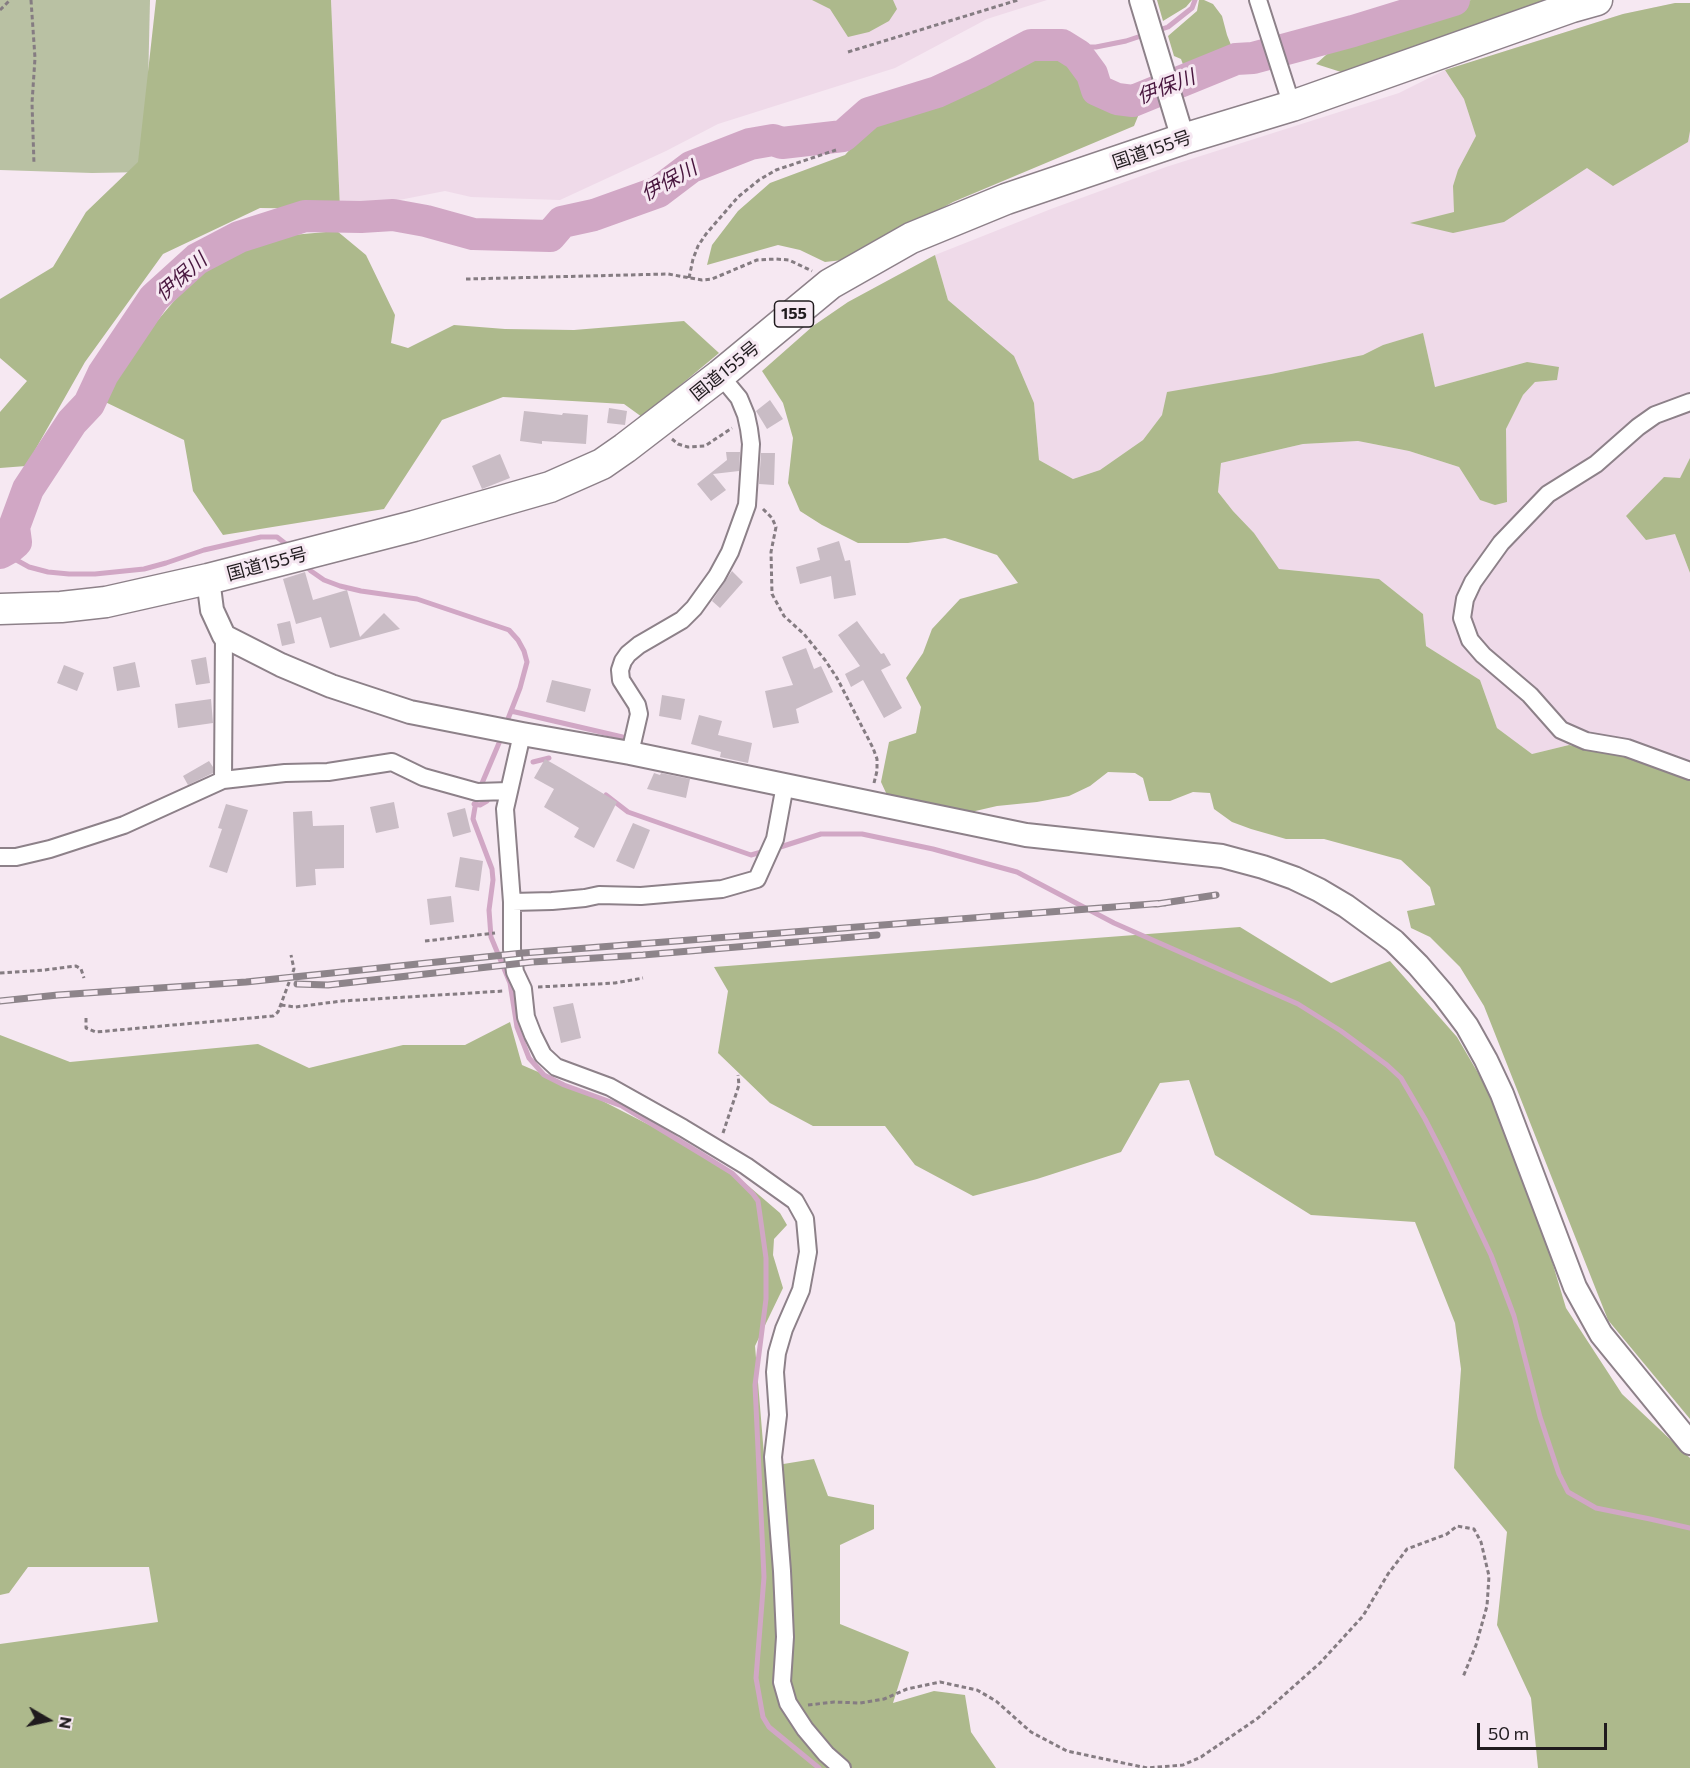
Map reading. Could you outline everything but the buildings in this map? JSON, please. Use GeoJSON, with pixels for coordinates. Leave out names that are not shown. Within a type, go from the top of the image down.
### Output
{"type":"FeatureCollection","features":[{"type":"Feature","properties":{"kind":"highway","name":"国道155号"},"geometry":{"type":"LineString","coordinates":[[0,609],[61,607],[106,602],[208,579],[414,526],[550,487],[602,464],[660,423],[830,284],[911,238],[1006,199],[1183,139],[1292,106],[1597,0]]}},
{"type":"Feature","properties":{"kind":"street"},"geometry":{"type":"LineString","coordinates":[[1258,0],[1292,106]]}},
{"type":"Feature","properties":{"kind":"street"},"geometry":{"type":"LineString","coordinates":[[1143,7],[1183,139]]}},
{"type":"Feature","properties":{"kind":"street"},"geometry":{"type":"LineString","coordinates":[[630,753],[639,714],[631,695],[621,680],[620,670],[623,661],[639,645],[682,620],[694,608],[717,576],[730,552],[747,505],[751,444],[747,420],[739,398],[720,375]]}},
{"type":"Feature","properties":{"kind":"street"},"geometry":{"type":"LineString","coordinates":[[1690,402],[1655,415],[1596,464],[1548,494],[1501,543],[1473,582],[1465,599],[1462,618],[1470,640],[1483,655],[1530,695],[1561,730],[1586,741],[1627,748],[1690,771]]}},
{"type":"Feature","properties":{"kind":"street"},"geometry":{"type":"LineString","coordinates":[[208,579],[212,610],[225,636],[223,780]]}},
{"type":"Feature","properties":{"kind":"street"},"geometry":{"type":"LineString","coordinates":[[225,636],[281,665],[331,686],[410,712],[630,753],[1026,835],[1222,856],[1294,878],[1319,890],[1346,906],[1394,941],[1443,994],[1467,1026],[1502,1094],[1575,1287],[1601,1334],[1690,1443]]}},
{"type":"Feature","properties":{"kind":"street"},"geometry":{"type":"LineString","coordinates":[[522,734],[505,809],[512,902],[512,949],[515,972],[523,989],[526,1017],[543,1055],[556,1067],[610,1087],[746,1166],[795,1201],[805,1220],[808,1252],[801,1290],[784,1329],[777,1353],[775,1372],[778,1415],[773,1457],[785,1637],[782,1682],[788,1703],[805,1729],[826,1754],[842,1768]]}},
{"type":"Feature","properties":{"kind":"street"},"geometry":{"type":"LineString","coordinates":[[0,857],[16,857],[50,849],[123,825],[223,780],[285,773],[328,772],[392,762],[423,777],[477,792],[508,791]]}},
{"type":"Feature","properties":{"kind":"street"},"geometry":{"type":"LineString","coordinates":[[512,902],[552,901],[599,895],[641,896],[722,889],[756,879],[775,839],[785,785]]}},
{"type":"Feature","properties":{"kind":"path"},"geometry":{"type":"LineString","coordinates":[[0,10],[10,0]]}},
{"type":"Feature","properties":{"kind":"path"},"geometry":{"type":"LineString","coordinates":[[31,0],[35,58],[32,103],[34,164]]}},
{"type":"Feature","properties":{"kind":"path"},"geometry":{"type":"LineString","coordinates":[[848,52],[1018,0]]}},
{"type":"Feature","properties":{"kind":"path"},"geometry":{"type":"LineString","coordinates":[[689,278],[693,258],[705,234],[738,197],[776,170],[836,150]]}},
{"type":"Feature","properties":{"kind":"path"},"geometry":{"type":"LineString","coordinates":[[466,279],[668,274],[712,279],[757,260],[776,259],[789,260],[809,268],[830,284]]}},
{"type":"Feature","properties":{"kind":"path"},"geometry":{"type":"LineString","coordinates":[[660,423],[670,438],[678,444],[698,447],[705,446],[747,420]]}},
{"type":"Feature","properties":{"kind":"path"},"geometry":{"type":"LineString","coordinates":[[747,505],[758,506],[767,511],[776,527],[771,552],[772,594],[784,616],[804,634],[837,678],[873,748],[877,759],[877,771],[870,802]]}},
{"type":"Feature","properties":{"kind":"path"},"geometry":{"type":"LineString","coordinates":[[425,941],[496,933],[513,935]]}},
{"type":"Feature","properties":{"kind":"path"},"geometry":{"type":"LineString","coordinates":[[86,1018],[86,1028],[96,1032],[273,1016],[279,1011],[294,969],[291,955]]}},
{"type":"Feature","properties":{"kind":"path"},"geometry":{"type":"LineString","coordinates":[[0,973],[76,966],[81,969],[84,978]]}},
{"type":"Feature","properties":{"kind":"path"},"geometry":{"type":"LineString","coordinates":[[281,1005],[295,1007],[342,1000],[615,983],[643,978]]}},
{"type":"Feature","properties":{"kind":"path"},"geometry":{"type":"LineString","coordinates":[[720,1150],[724,1129],[740,1085],[738,1075]]}},
{"type":"Feature","properties":{"kind":"path"},"geometry":{"type":"LineString","coordinates":[[792,1709],[812,1704],[884,1699],[907,1689],[940,1682],[977,1690],[996,1701],[1031,1732],[1068,1751],[1147,1768],[1183,1765],[1201,1757],[1258,1718],[1320,1663],[1363,1616],[1388,1574],[1407,1549],[1447,1534],[1457,1526],[1474,1529],[1481,1542],[1489,1576],[1487,1606],[1476,1645],[1463,1677]]}},
{"type":"Feature","properties":{"kind":"shaded area"},"geometry":{"type":"Polygon","coordinates":[[[331,0],[1047,0],[987,19],[895,68],[718,124],[560,200],[471,197],[445,191],[340,209],[331,0]]]}},
{"type":"Feature","properties":{"kind":"shaded area"},"geometry":{"type":"Polygon","coordinates":[[[1675,3],[1690,3],[1690,458],[1680,478],[1675,534],[1690,573],[1690,775],[1569,745],[1532,754],[1497,728],[1480,680],[1426,646],[1423,614],[1379,579],[1279,569],[1254,533],[1218,492],[1221,463],[1303,444],[1358,441],[1409,451],[1459,467],[1480,500],[1507,502],[1506,429],[1523,395],[1535,382],[1557,380],[1527,362],[1435,387],[1423,334],[1383,345],[1363,355],[1271,374],[1162,415],[1143,440],[1100,470],[1073,479],[1039,460],[1034,403],[990,335],[948,300],[935,255],[1166,167],[1399,93],[1445,70],[1623,14],[1675,3]]]}},
{"type":"Feature","properties":{"kind":"green space"},"geometry":{"type":"Polygon","coordinates":[[[0,0],[150,0],[146,172],[0,170],[0,0]]]}},
{"type":"Feature","properties":{"kind":"green space"},"geometry":{"type":"Polygon","coordinates":[[[156,0],[331,0],[340,209],[260,208],[163,254],[85,362],[26,466],[0,468],[0,412],[27,381],[0,358],[0,299],[53,267],[86,212],[138,162],[156,0]]]}},
{"type":"Feature","properties":{"kind":"green space"},"geometry":{"type":"Polygon","coordinates":[[[812,0],[893,0],[897,9],[889,21],[869,32],[848,37],[830,9],[812,0]]]}},
{"type":"Feature","properties":{"kind":"green space"},"geometry":{"type":"Polygon","coordinates":[[[1157,0],[1192,0],[1186,7],[1163,21],[1157,0]]]}},
{"type":"Feature","properties":{"kind":"green space"},"geometry":{"type":"Polygon","coordinates":[[[1199,0],[1213,4],[1222,16],[1235,55],[1186,73],[1181,59],[1174,56],[1168,36],[1197,11],[1199,0]]]}},
{"type":"Feature","properties":{"kind":"green space"},"geometry":{"type":"Polygon","coordinates":[[[1471,0],[1552,0],[1341,72],[1316,64],[1346,37],[1471,0]]]}},
{"type":"Feature","properties":{"kind":"green space"},"geometry":{"type":"Polygon","coordinates":[[[1675,3],[1690,3],[1690,131],[1688,142],[1613,186],[1587,168],[1504,222],[1453,233],[1410,223],[1454,212],[1453,186],[1458,170],[1476,136],[1464,99],[1445,70],[1623,14],[1675,3]]]}},
{"type":"Feature","properties":{"kind":"green space"},"geometry":{"type":"Polygon","coordinates":[[[1062,53],[1074,61],[1086,76],[1091,90],[1110,106],[1129,106],[1141,109],[1134,126],[953,202],[852,259],[825,262],[800,250],[778,245],[707,265],[712,245],[738,211],[770,183],[845,155],[855,144],[869,121],[916,107],[975,84],[1017,62],[1039,55],[1062,53]]]}},
{"type":"Feature","properties":{"kind":"green space"},"geometry":{"type":"Polygon","coordinates":[[[337,231],[366,255],[395,315],[391,343],[408,348],[454,325],[505,329],[574,330],[684,321],[719,353],[642,417],[624,404],[503,397],[442,420],[384,509],[223,535],[193,491],[184,440],[99,399],[141,340],[191,281],[259,238],[337,231]]]}},
{"type":"Feature","properties":{"kind":"green space"},"geometry":{"type":"Polygon","coordinates":[[[935,255],[948,300],[1014,356],[1034,403],[1039,460],[1073,479],[1100,470],[1143,440],[1162,415],[1167,392],[1363,355],[1383,345],[1423,333],[1435,387],[1527,362],[1559,367],[1557,380],[1535,382],[1523,395],[1506,429],[1507,502],[1495,505],[1480,500],[1459,467],[1409,451],[1358,441],[1303,444],[1221,463],[1218,492],[1254,533],[1279,569],[1379,579],[1423,614],[1426,646],[1480,680],[1497,728],[1532,754],[1569,745],[1643,760],[1690,775],[1690,1419],[1608,1320],[1484,1006],[1460,967],[1430,937],[1411,928],[1407,911],[1435,905],[1430,887],[1401,860],[1324,839],[1286,839],[1251,829],[1232,822],[1214,809],[1210,793],[1193,792],[1170,801],[1149,801],[1143,778],[1135,773],[1108,772],[1090,786],[1069,796],[971,812],[887,795],[881,782],[889,742],[916,733],[921,707],[906,678],[923,653],[932,629],[960,599],[1018,583],[997,555],[964,544],[945,538],[908,543],[858,543],[800,511],[788,483],[793,438],[783,403],[762,371],[813,326],[848,302],[935,255]]]}},
{"type":"Feature","properties":{"kind":"green space"},"geometry":{"type":"Polygon","coordinates":[[[1690,458],[1690,573],[1675,534],[1646,540],[1626,516],[1664,477],[1680,478],[1690,458]]]}},
{"type":"Feature","properties":{"kind":"green space"},"geometry":{"type":"Polygon","coordinates":[[[1240,927],[1331,983],[1390,961],[1457,1037],[1495,1102],[1542,1228],[1566,1308],[1622,1394],[1690,1458],[1690,1768],[1538,1768],[1531,1698],[1497,1625],[1507,1532],[1454,1468],[1461,1369],[1455,1323],[1415,1222],[1311,1215],[1215,1155],[1189,1080],[1160,1083],[1121,1152],[1037,1179],[973,1196],[915,1165],[885,1126],[813,1126],[770,1103],[718,1053],[728,991],[714,967],[1240,927]]]}},
{"type":"Feature","properties":{"kind":"green space"},"geometry":{"type":"Polygon","coordinates":[[[510,1022],[522,1065],[587,1093],[659,1130],[745,1183],[780,1213],[787,1225],[774,1239],[773,1255],[783,1288],[755,1346],[765,1467],[814,1459],[828,1496],[874,1505],[874,1529],[840,1545],[840,1624],[909,1652],[893,1703],[934,1691],[965,1695],[971,1732],[996,1768],[0,1768],[0,1644],[158,1622],[149,1567],[28,1567],[9,1593],[0,1595],[0,1035],[70,1062],[258,1044],[309,1068],[403,1045],[465,1045],[510,1022]]]}},
{"type":"Feature","properties":{"kind":"waterway"},"geometry":{"type":"LineString","coordinates":[[1156,31],[1168,27],[1192,8],[1195,0]]}},
{"type":"Feature","properties":{"kind":"waterway","name":"伊保川"},"geometry":{"type":"LineString","coordinates":[[0,553],[16,542],[14,527],[28,489],[72,422],[89,404],[103,374],[154,298],[197,259],[239,237],[305,216],[393,215],[473,234],[550,236],[562,222],[594,215],[658,192],[691,167],[750,144],[773,140],[782,143],[843,136],[869,113],[937,92],[1031,45],[1062,45],[1078,55],[1092,74],[1097,90],[1117,99],[1133,101],[1236,59],[1253,58],[1353,31],[1454,0]]}},
{"type":"Feature","properties":{"kind":"waterway"},"geometry":{"type":"LineString","coordinates":[[1065,47],[1096,47],[1147,34]]}},
{"type":"Feature","properties":{"kind":"waterway"},"geometry":{"type":"LineString","coordinates":[[2,552],[29,567],[48,572],[95,574],[144,569],[204,550],[261,537],[277,537],[291,548]]}},
{"type":"Feature","properties":{"kind":"waterway"},"geometry":{"type":"LineString","coordinates":[[305,564],[324,580],[340,586],[417,599],[509,630],[518,640],[527,662],[506,724]]}},
{"type":"Feature","properties":{"kind":"waterway"},"geometry":{"type":"LineString","coordinates":[[511,711],[631,739]]}},
{"type":"Feature","properties":{"kind":"waterway"},"geometry":{"type":"LineString","coordinates":[[502,736],[477,795],[473,819],[492,869],[493,880],[489,910],[491,937],[510,983],[517,1027],[529,1058],[544,1075],[564,1085],[622,1106],[732,1173],[758,1201],[766,1258],[766,1299],[755,1385],[764,1577],[756,1678],[763,1717],[769,1727],[819,1768]]}},
{"type":"Feature","properties":{"kind":"waterway"},"geometry":{"type":"LineString","coordinates":[[533,762],[549,758]]}},
{"type":"Feature","properties":{"kind":"waterway"},"geometry":{"type":"LineString","coordinates":[[606,795],[628,812],[751,855],[765,851]]}},
{"type":"Feature","properties":{"kind":"waterway"},"geometry":{"type":"LineString","coordinates":[[474,804],[480,805],[487,801]]}},
{"type":"Feature","properties":{"kind":"waterway"},"geometry":{"type":"LineString","coordinates":[[774,849],[821,834],[862,834],[933,849],[1017,872],[1114,923],[1298,1004],[1341,1031],[1387,1065],[1401,1078],[1425,1119],[1491,1255],[1514,1316],[1540,1417],[1559,1474],[1568,1492],[1596,1508],[1690,1528]]}},
{"type":"Feature","properties":{"kind":"railway"},"geometry":{"type":"LineString","coordinates":[[1157,904],[1216,895]]}},
{"type":"Feature","properties":{"kind":"railway"},"geometry":{"type":"LineString","coordinates":[[0,1001],[246,982],[523,953],[1165,903]]}},
{"type":"Feature","properties":{"kind":"railway"},"geometry":{"type":"LineString","coordinates":[[297,984],[328,985],[532,962],[877,935]]}}]}
